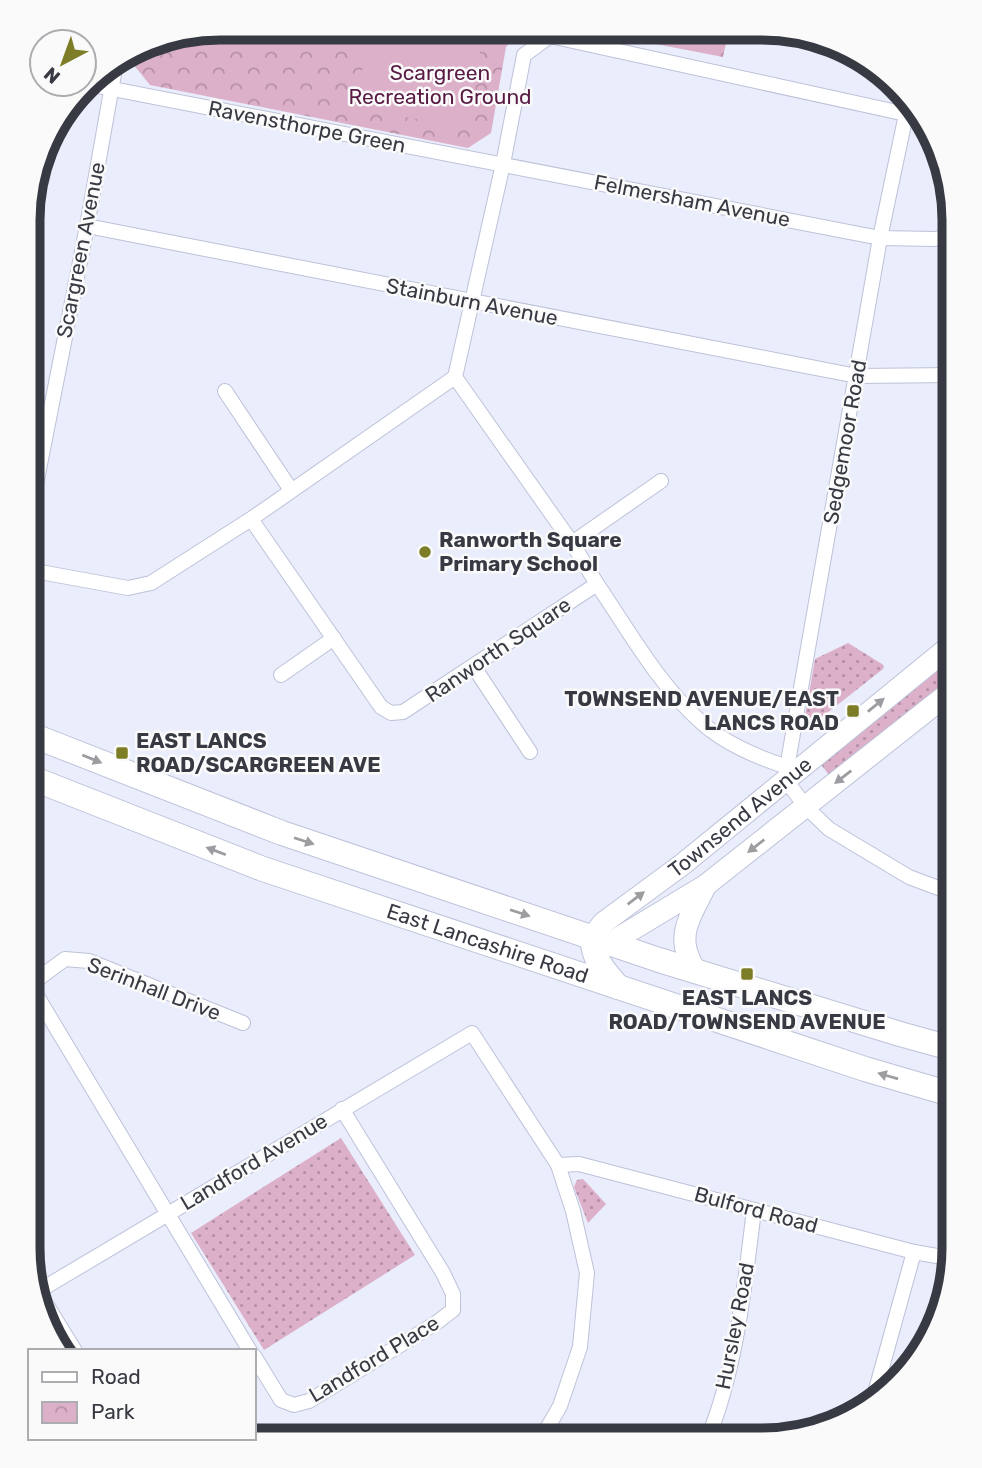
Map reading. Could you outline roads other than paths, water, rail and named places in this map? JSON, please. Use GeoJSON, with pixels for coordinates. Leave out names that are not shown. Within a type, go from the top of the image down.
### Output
{"type":"FeatureCollection","features":[{"type":"Feature","properties":{"kind":"highway","name":"East Lancashire Road"},"geometry":{"type":"LineString","coordinates":[[40,738],[282,833],[599,945],[696,971],[941,1045]]}},
{"type":"Feature","properties":{"kind":"highway","name":"East Lancashire Road"},"geometry":{"type":"LineString","coordinates":[[40,782],[263,869],[865,1069],[941,1091]]}},
{"type":"Feature","properties":{"kind":"highway"},"geometry":{"type":"LineString","coordinates":[[559,968],[599,945],[604,971],[618,987]]}},
{"type":"Feature","properties":{"kind":"main road","name":"Townsend Avenue"},"geometry":{"type":"LineString","coordinates":[[599,945],[603,923],[683,864],[786,773],[942,653]]}},
{"type":"Feature","properties":{"kind":"main road","name":"Townsend Avenue"},"geometry":{"type":"LineString","coordinates":[[599,945],[706,885],[942,699]]}},
{"type":"Feature","properties":{"kind":"main road"},"geometry":{"type":"LineString","coordinates":[[696,971],[687,958],[683,944],[685,932],[706,885]]}},
{"type":"Feature","properties":{"kind":"street"},"geometry":{"type":"LineString","coordinates":[[40,572],[128,588],[151,583],[251,519],[455,377],[503,164],[524,55],[545,40]]}},
{"type":"Feature","properties":{"kind":"street"},"geometry":{"type":"LineString","coordinates":[[569,40],[902,109]]}},
{"type":"Feature","properties":{"kind":"street","name":"Scargreen Avenue"},"geometry":{"type":"LineString","coordinates":[[40,448],[87,226],[113,76]]}},
{"type":"Feature","properties":{"kind":"street","name":"Ravensthorpe Green"},"geometry":{"type":"LineString","coordinates":[[100,87],[503,164]]}},
{"type":"Feature","properties":{"kind":"street","name":"Sedgemoor Road"},"geometry":{"type":"LineString","coordinates":[[786,773],[880,238],[906,114]]}},
{"type":"Feature","properties":{"kind":"street","name":"Felmersham Avenue"},"geometry":{"type":"LineString","coordinates":[[503,164],[880,238],[942,238]]}},
{"type":"Feature","properties":{"kind":"street","name":"Stainburn Avenue"},"geometry":{"type":"LineString","coordinates":[[87,226],[857,376],[942,375]]}},
{"type":"Feature","properties":{"kind":"street"},"geometry":{"type":"LineString","coordinates":[[455,377],[572,543],[661,678],[701,723],[732,744],[786,773],[806,807],[829,830],[898,870],[941,889]]}},
{"type":"Feature","properties":{"kind":"street"},"geometry":{"type":"LineString","coordinates":[[225,391],[291,489]]}},
{"type":"Feature","properties":{"kind":"street"},"geometry":{"type":"LineString","coordinates":[[572,543],[661,481]]}},
{"type":"Feature","properties":{"kind":"street","name":"Ranworth Square"},"geometry":{"type":"LineString","coordinates":[[251,519],[381,707],[391,713],[403,712],[597,584]]}},
{"type":"Feature","properties":{"kind":"street"},"geometry":{"type":"LineString","coordinates":[[281,676],[334,638]]}},
{"type":"Feature","properties":{"kind":"street"},"geometry":{"type":"LineString","coordinates":[[474,667],[530,752]]}},
{"type":"Feature","properties":{"kind":"street","name":"Serinhall Drive"},"geometry":{"type":"LineString","coordinates":[[40,975],[65,959],[89,961],[243,1023]]}},
{"type":"Feature","properties":{"kind":"street"},"geometry":{"type":"LineString","coordinates":[[40,1000],[249,1349]]}},
{"type":"Feature","properties":{"kind":"street","name":"Landford Avenue"},"geometry":{"type":"LineString","coordinates":[[45,1287],[472,1033],[558,1165]]}},
{"type":"Feature","properties":{"kind":"street","name":"Landford Place"},"geometry":{"type":"LineString","coordinates":[[256,1359],[281,1400],[294,1405],[309,1401],[453,1310],[453,1294],[443,1273],[342,1108]]}},
{"type":"Feature","properties":{"kind":"street","name":"Bulford Road"},"geometry":{"type":"LineString","coordinates":[[558,1165],[579,1164],[914,1252],[941,1257]]}},
{"type":"Feature","properties":{"kind":"street"},"geometry":{"type":"LineString","coordinates":[[547,1428],[560,1406],[580,1347],[587,1273],[573,1211],[558,1165]]}},
{"type":"Feature","properties":{"kind":"street","name":"Hursley Road"},"geometry":{"type":"LineString","coordinates":[[712,1428],[718,1414],[743,1300],[754,1210]]}},
{"type":"Feature","properties":{"kind":"street"},"geometry":{"type":"LineString","coordinates":[[877,1385],[914,1252]]}},
{"type":"Feature","properties":{"kind":"street"},"geometry":{"type":"LineString","coordinates":[[56,1320],[74,1349]]}},
{"type":"Feature","properties":{"kind":"place","name":"Ranworth Square Primary School"},"geometry":{"type":"Point","coordinates":[425,552]}},
{"type":"Feature","properties":{"kind":"place","name":"TOWNSEND AVENUE/EAST LANCS ROAD"},"geometry":{"type":"Point","coordinates":[853,711]}},
{"type":"Feature","properties":{"kind":"place","name":"EAST LANCS ROAD/SCARGREEN AVE"},"geometry":{"type":"Point","coordinates":[122,753]}},
{"type":"Feature","properties":{"kind":"place","name":"EAST LANCS ROAD/TOWNSEND AVENUE"},"geometry":{"type":"Point","coordinates":[747,974]}},
{"type":"Feature","properties":{"kind":"park label","name":"Scargreen Recreation Ground"},"geometry":{"type":"Point","coordinates":[440,85]}}]}
